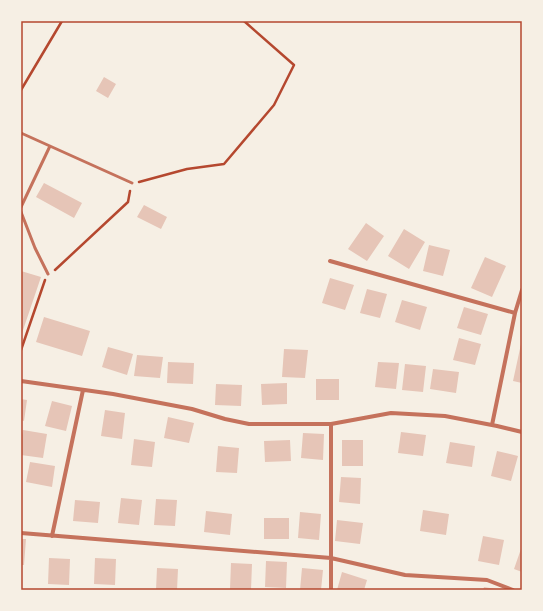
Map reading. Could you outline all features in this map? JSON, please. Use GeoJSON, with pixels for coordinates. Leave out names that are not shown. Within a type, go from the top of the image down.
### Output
{"type":"FeatureCollection","features":[{"type":"Feature","properties":{"kind":"street"},"geometry":{"type":"LineString","coordinates":[[330,261],[515,313]]}},
{"type":"Feature","properties":{"kind":"street"},"geometry":{"type":"LineString","coordinates":[[492,425],[515,313],[522,290]]}},
{"type":"Feature","properties":{"kind":"street"},"geometry":{"type":"LineString","coordinates":[[21,381],[192,409],[225,419],[249,424],[331,424],[391,413],[445,416],[522,432]]}},
{"type":"Feature","properties":{"kind":"street"},"geometry":{"type":"LineString","coordinates":[[52,536],[83,390]]}},
{"type":"Feature","properties":{"kind":"street"},"geometry":{"type":"LineString","coordinates":[[331,424],[331,590]]}},
{"type":"Feature","properties":{"kind":"street"},"geometry":{"type":"LineString","coordinates":[[21,533],[331,558],[405,575],[487,580],[513,590]]}},
{"type":"Feature","properties":{"kind":"lane"},"geometry":{"type":"LineString","coordinates":[[21,133],[132,183]]}},
{"type":"Feature","properties":{"kind":"lane"},"geometry":{"type":"LineString","coordinates":[[21,207],[50,146]]}},
{"type":"Feature","properties":{"kind":"lane"},"geometry":{"type":"LineString","coordinates":[[21,212],[35,248],[48,274]]}},
{"type":"Feature","properties":{"kind":"path"},"geometry":{"type":"LineString","coordinates":[[21,89],[62,21]]}},
{"type":"Feature","properties":{"kind":"path"},"geometry":{"type":"LineString","coordinates":[[21,350],[48,274],[58,269],[128,202],[132,183],[187,169],[224,164],[274,105],[294,65],[244,21]]}},
{"type":"Feature","properties":{"kind":"building"},"geometry":{"type":"Polygon","coordinates":[[[104,77],[116,84],[108,98],[96,91],[104,77]]]}},
{"type":"Feature","properties":{"kind":"building"},"geometry":{"type":"Polygon","coordinates":[[[44,183],[82,203],[74,218],[36,197],[44,183]]]}},
{"type":"Feature","properties":{"kind":"building"},"geometry":{"type":"Polygon","coordinates":[[[144,205],[167,217],[161,229],[137,217],[144,205]]]}},
{"type":"Feature","properties":{"kind":"building"},"geometry":{"type":"Polygon","coordinates":[[[366,223],[384,236],[367,261],[348,249],[366,223]]]}},
{"type":"Feature","properties":{"kind":"building"},"geometry":{"type":"Polygon","coordinates":[[[404,229],[425,242],[409,269],[388,256],[404,229]]]}},
{"type":"Feature","properties":{"kind":"building"},"geometry":{"type":"Polygon","coordinates":[[[429,245],[450,250],[443,276],[423,271],[429,245]]]}},
{"type":"Feature","properties":{"kind":"building"},"geometry":{"type":"Polygon","coordinates":[[[485,257],[506,266],[492,297],[471,288],[485,257]]]}},
{"type":"Feature","properties":{"kind":"building"},"geometry":{"type":"Polygon","coordinates":[[[21,271],[41,277],[21,336],[21,271]]]}},
{"type":"Feature","properties":{"kind":"building"},"geometry":{"type":"Polygon","coordinates":[[[330,278],[354,285],[345,310],[322,303],[330,278]]]}},
{"type":"Feature","properties":{"kind":"building"},"geometry":{"type":"Polygon","coordinates":[[[367,289],[387,294],[380,318],[360,313],[367,289]]]}},
{"type":"Feature","properties":{"kind":"building"},"geometry":{"type":"Polygon","coordinates":[[[402,300],[427,307],[420,330],[395,322],[402,300]]]}},
{"type":"Feature","properties":{"kind":"building"},"geometry":{"type":"Polygon","coordinates":[[[464,307],[488,314],[481,335],[457,328],[464,307]]]}},
{"type":"Feature","properties":{"kind":"building"},"geometry":{"type":"Polygon","coordinates":[[[44,317],[90,331],[82,356],[36,342],[44,317]]]}},
{"type":"Feature","properties":{"kind":"building"},"geometry":{"type":"Polygon","coordinates":[[[459,338],[481,344],[475,365],[453,360],[459,338]]]}},
{"type":"Feature","properties":{"kind":"building"},"geometry":{"type":"Polygon","coordinates":[[[522,344],[522,383],[513,381],[522,344]]]}},
{"type":"Feature","properties":{"kind":"building"},"geometry":{"type":"Polygon","coordinates":[[[108,347],[133,354],[127,375],[102,367],[108,347]]]}},
{"type":"Feature","properties":{"kind":"building"},"geometry":{"type":"Polygon","coordinates":[[[284,349],[308,350],[305,378],[282,377],[284,349]]]}},
{"type":"Feature","properties":{"kind":"building"},"geometry":{"type":"Polygon","coordinates":[[[137,355],[163,357],[160,378],[134,376],[137,355]]]}},
{"type":"Feature","properties":{"kind":"building"},"geometry":{"type":"Polygon","coordinates":[[[168,362],[194,363],[193,384],[167,383],[168,362]]]}},
{"type":"Feature","properties":{"kind":"building"},"geometry":{"type":"Polygon","coordinates":[[[378,362],[399,363],[396,389],[375,387],[378,362]]]}},
{"type":"Feature","properties":{"kind":"building"},"geometry":{"type":"Polygon","coordinates":[[[405,364],[426,366],[423,392],[402,390],[405,364]]]}},
{"type":"Feature","properties":{"kind":"building"},"geometry":{"type":"Polygon","coordinates":[[[433,369],[459,372],[456,393],[430,389],[433,369]]]}},
{"type":"Feature","properties":{"kind":"building"},"geometry":{"type":"Polygon","coordinates":[[[316,379],[339,379],[339,400],[316,400],[316,379]]]}},
{"type":"Feature","properties":{"kind":"building"},"geometry":{"type":"Polygon","coordinates":[[[287,383],[287,404],[262,405],[261,384],[287,383]]]}},
{"type":"Feature","properties":{"kind":"building"},"geometry":{"type":"Polygon","coordinates":[[[216,384],[242,385],[241,406],[215,405],[216,384]]]}},
{"type":"Feature","properties":{"kind":"building"},"geometry":{"type":"Polygon","coordinates":[[[21,399],[27,400],[24,421],[21,420],[21,399]]]}},
{"type":"Feature","properties":{"kind":"building"},"geometry":{"type":"Polygon","coordinates":[[[52,401],[72,406],[66,431],[45,426],[52,401]]]}},
{"type":"Feature","properties":{"kind":"building"},"geometry":{"type":"Polygon","coordinates":[[[105,410],[125,413],[122,439],[101,436],[105,410]]]}},
{"type":"Feature","properties":{"kind":"building"},"geometry":{"type":"Polygon","coordinates":[[[168,417],[194,423],[189,443],[164,438],[168,417]]]}},
{"type":"Feature","properties":{"kind":"building"},"geometry":{"type":"Polygon","coordinates":[[[23,430],[47,434],[43,458],[21,455],[23,430]]]}},
{"type":"Feature","properties":{"kind":"building"},"geometry":{"type":"Polygon","coordinates":[[[401,432],[426,435],[423,456],[398,453],[401,432]]]}},
{"type":"Feature","properties":{"kind":"building"},"geometry":{"type":"Polygon","coordinates":[[[303,433],[324,434],[323,460],[301,458],[303,433]]]}},
{"type":"Feature","properties":{"kind":"building"},"geometry":{"type":"Polygon","coordinates":[[[134,439],[155,442],[152,467],[131,465],[134,439]]]}},
{"type":"Feature","properties":{"kind":"building"},"geometry":{"type":"Polygon","coordinates":[[[290,440],[291,461],[265,462],[264,441],[290,440]]]}},
{"type":"Feature","properties":{"kind":"building"},"geometry":{"type":"Polygon","coordinates":[[[342,440],[363,440],[363,466],[342,466],[342,440]]]}},
{"type":"Feature","properties":{"kind":"building"},"geometry":{"type":"Polygon","coordinates":[[[450,442],[475,446],[472,467],[446,463],[450,442]]]}},
{"type":"Feature","properties":{"kind":"building"},"geometry":{"type":"Polygon","coordinates":[[[218,446],[239,448],[237,473],[216,472],[218,446]]]}},
{"type":"Feature","properties":{"kind":"building"},"geometry":{"type":"Polygon","coordinates":[[[497,451],[518,456],[511,481],[491,476],[497,451]]]}},
{"type":"Feature","properties":{"kind":"building"},"geometry":{"type":"Polygon","coordinates":[[[30,462],[55,466],[52,487],[26,482],[30,462]]]}},
{"type":"Feature","properties":{"kind":"building"},"geometry":{"type":"Polygon","coordinates":[[[341,477],[361,478],[360,504],[339,502],[341,477]]]}},
{"type":"Feature","properties":{"kind":"building"},"geometry":{"type":"Polygon","coordinates":[[[121,498],[142,500],[139,525],[118,523],[121,498]]]}},
{"type":"Feature","properties":{"kind":"building"},"geometry":{"type":"Polygon","coordinates":[[[156,499],[177,500],[175,526],[154,525],[156,499]]]}},
{"type":"Feature","properties":{"kind":"building"},"geometry":{"type":"Polygon","coordinates":[[[75,500],[100,502],[98,523],[73,521],[75,500]]]}},
{"type":"Feature","properties":{"kind":"building"},"geometry":{"type":"Polygon","coordinates":[[[423,510],[449,514],[446,535],[420,531],[423,510]]]}},
{"type":"Feature","properties":{"kind":"building"},"geometry":{"type":"Polygon","coordinates":[[[206,511],[232,514],[230,535],[204,532],[206,511]]]}},
{"type":"Feature","properties":{"kind":"building"},"geometry":{"type":"Polygon","coordinates":[[[300,512],[321,514],[319,540],[298,538],[300,512]]]}},
{"type":"Feature","properties":{"kind":"building"},"geometry":{"type":"Polygon","coordinates":[[[264,518],[289,518],[289,539],[264,539],[264,518]]]}},
{"type":"Feature","properties":{"kind":"building"},"geometry":{"type":"Polygon","coordinates":[[[337,520],[363,523],[360,544],[335,541],[337,520]]]}},
{"type":"Feature","properties":{"kind":"building"},"geometry":{"type":"Polygon","coordinates":[[[483,536],[504,540],[499,565],[478,561],[483,536]]]}},
{"type":"Feature","properties":{"kind":"building"},"geometry":{"type":"Polygon","coordinates":[[[21,539],[26,539],[24,565],[21,565],[21,539]]]}},
{"type":"Feature","properties":{"kind":"building"},"geometry":{"type":"Polygon","coordinates":[[[522,546],[522,572],[514,569],[522,546]]]}},
{"type":"Feature","properties":{"kind":"building"},"geometry":{"type":"Polygon","coordinates":[[[49,558],[70,559],[69,585],[48,584],[49,558]]]}},
{"type":"Feature","properties":{"kind":"building"},"geometry":{"type":"Polygon","coordinates":[[[95,558],[116,559],[115,585],[94,584],[95,558]]]}},
{"type":"Feature","properties":{"kind":"building"},"geometry":{"type":"Polygon","coordinates":[[[266,561],[287,562],[286,588],[265,587],[266,561]]]}},
{"type":"Feature","properties":{"kind":"building"},"geometry":{"type":"Polygon","coordinates":[[[231,563],[252,564],[251,590],[230,589],[231,563]]]}},
{"type":"Feature","properties":{"kind":"building"},"geometry":{"type":"Polygon","coordinates":[[[157,568],[178,569],[177,590],[156,590],[157,568]]]}},
{"type":"Feature","properties":{"kind":"building"},"geometry":{"type":"Polygon","coordinates":[[[302,568],[323,570],[321,590],[300,590],[302,568]]]}},
{"type":"Feature","properties":{"kind":"building"},"geometry":{"type":"Polygon","coordinates":[[[342,572],[367,580],[364,590],[337,590],[342,572]]]}},
{"type":"Feature","properties":{"kind":"building"},"geometry":{"type":"Polygon","coordinates":[[[484,587],[496,589],[496,590],[483,590],[484,587]]]}}]}
